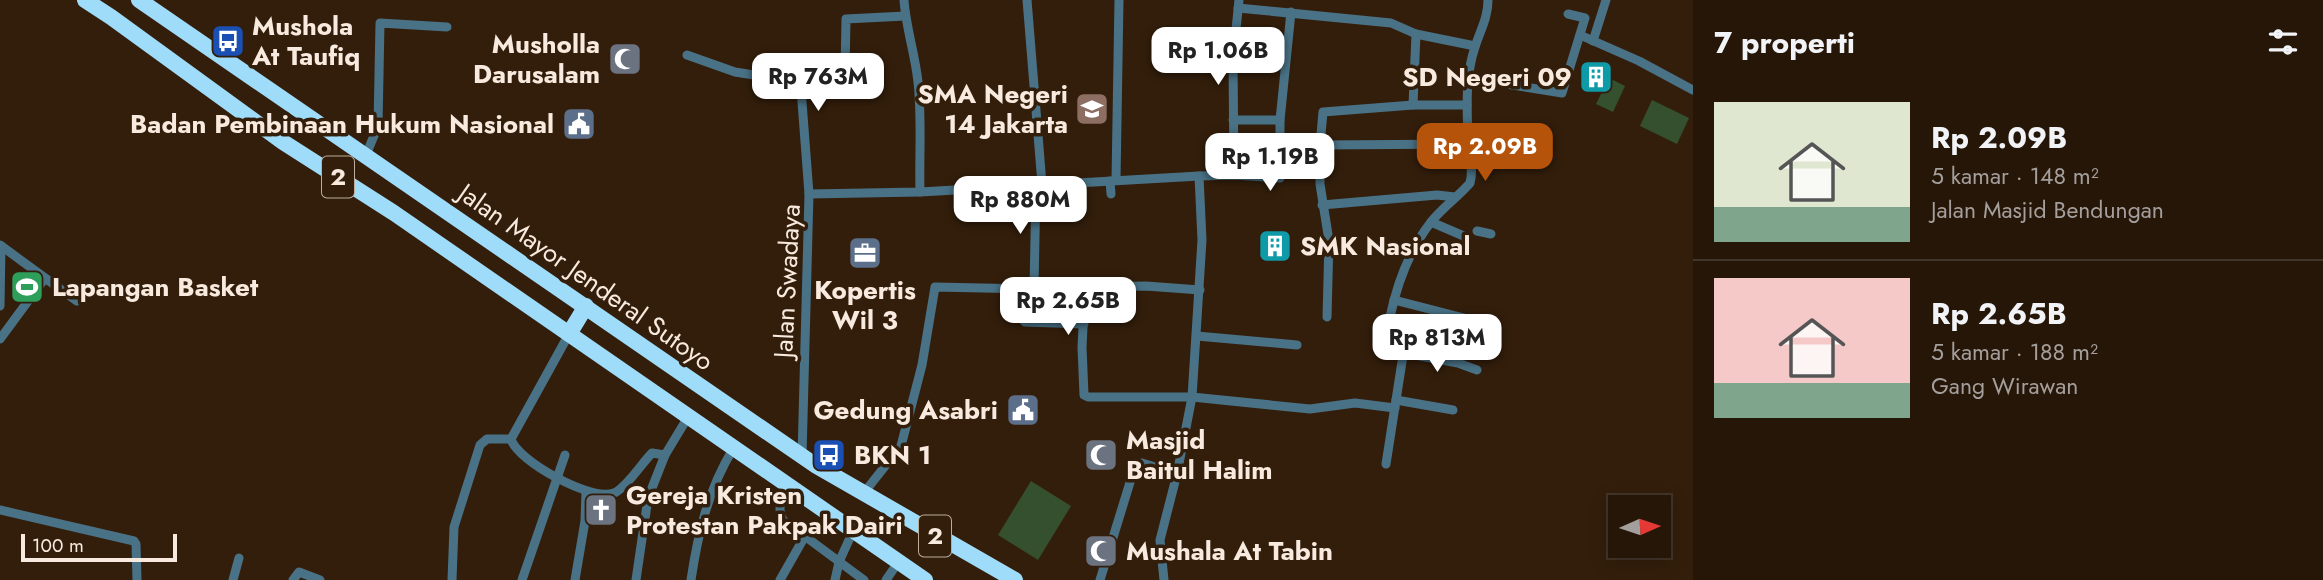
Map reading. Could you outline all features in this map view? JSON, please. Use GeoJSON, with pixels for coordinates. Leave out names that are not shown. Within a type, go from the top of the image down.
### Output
{"type":"FeatureCollection","features":[{"type":"Feature","properties":{"kind":"highway","name":"2"},"geometry":{"type":"LineString","coordinates":[[85,0],[284,142],[394,213],[925,580]]}},
{"type":"Feature","properties":{"kind":"highway","name":"Jalan Mayor Jenderal Sutoyo"},"geometry":{"type":"LineString","coordinates":[[139,0],[156,5],[366,155],[802,456],[863,494],[1015,580]]}},
{"type":"Feature","properties":{"kind":"highway"},"geometry":{"type":"LineString","coordinates":[[569,334],[586,306]]}},
{"type":"Feature","properties":{"kind":"street"},"geometry":{"type":"LineString","coordinates":[[904,0],[918,85],[920,192]]}},
{"type":"Feature","properties":{"kind":"street"},"geometry":{"type":"LineString","coordinates":[[863,494],[901,446],[922,365],[935,287],[1034,289],[1039,184],[1027,0]]}},
{"type":"Feature","properties":{"kind":"street"},"geometry":{"type":"LineString","coordinates":[[1111,194],[1118,0]]}},
{"type":"Feature","properties":{"kind":"street"},"geometry":{"type":"LineString","coordinates":[[1387,464],[1406,338],[1391,320],[1394,300],[1409,260],[1431,222],[1466,188],[1471,177],[1467,105],[1469,78],[1488,0]]}},
{"type":"Feature","properties":{"kind":"street"},"geometry":{"type":"LineString","coordinates":[[1593,41],[1606,0]]}},
{"type":"Feature","properties":{"kind":"street"},"geometry":{"type":"LineString","coordinates":[[1234,175],[1233,59],[1238,4],[1391,23],[1416,34],[1475,46]]}},
{"type":"Feature","properties":{"kind":"street"},"geometry":{"type":"LineString","coordinates":[[1233,120],[1280,120],[1291,12]]}},
{"type":"Feature","properties":{"kind":"street"},"geometry":{"type":"LineString","coordinates":[[1469,78],[1562,93],[1585,18],[1568,13]]}},
{"type":"Feature","properties":{"kind":"street"},"geometry":{"type":"LineString","coordinates":[[687,55],[735,72],[754,75],[845,73],[847,19],[905,16]]}},
{"type":"Feature","properties":{"kind":"street"},"geometry":{"type":"LineString","coordinates":[[366,155],[378,126],[380,23],[447,27]]}},
{"type":"Feature","properties":{"kind":"street"},"geometry":{"type":"LineString","coordinates":[[1413,105],[1416,34]]}},
{"type":"Feature","properties":{"kind":"street"},"geometry":{"type":"LineString","coordinates":[[1580,35],[1639,61],[1693,90]]}},
{"type":"Feature","properties":{"kind":"street"},"geometry":{"type":"LineString","coordinates":[[800,76],[809,194]]}},
{"type":"Feature","properties":{"kind":"street"},"geometry":{"type":"LineString","coordinates":[[1327,317],[1329,241],[1322,205],[1320,145],[1324,111],[1413,105],[1467,105]]}},
{"type":"Feature","properties":{"kind":"street","name":"Jalan Swadaya"},"geometry":{"type":"LineString","coordinates":[[802,456],[809,194],[920,192],[1199,176],[1281,178],[1280,120]]}},
{"type":"Feature","properties":{"kind":"street"},"geometry":{"type":"LineString","coordinates":[[1320,145],[1468,144]]}},
{"type":"Feature","properties":{"kind":"street"},"geometry":{"type":"LineString","coordinates":[[1164,580],[1160,540],[1177,474],[1192,397],[1202,240],[1199,176]]}},
{"type":"Feature","properties":{"kind":"street"},"geometry":{"type":"LineString","coordinates":[[1322,205],[1437,195],[1455,197]]}},
{"type":"Feature","properties":{"kind":"street"},"geometry":{"type":"LineString","coordinates":[[1431,222],[1466,237]]}},
{"type":"Feature","properties":{"kind":"street"},"geometry":{"type":"LineString","coordinates":[[1477,232],[1491,234]]}},
{"type":"Feature","properties":{"kind":"street"},"geometry":{"type":"LineString","coordinates":[[1,246],[77,300]]}},
{"type":"Feature","properties":{"kind":"street"},"geometry":{"type":"LineString","coordinates":[[0,306],[1,246]]}},
{"type":"Feature","properties":{"kind":"street"},"geometry":{"type":"LineString","coordinates":[[0,339],[45,278]]}},
{"type":"Feature","properties":{"kind":"street"},"geometry":{"type":"LineString","coordinates":[[1200,290],[1085,287],[1082,347],[1084,395],[1192,397],[1310,410],[1355,403],[1453,410]]}},
{"type":"Feature","properties":{"kind":"street"},"geometry":{"type":"LineString","coordinates":[[1023,288],[1022,319],[1025,322],[1084,324]]}},
{"type":"Feature","properties":{"kind":"street"},"geometry":{"type":"LineString","coordinates":[[1394,300],[1495,326]]}},
{"type":"Feature","properties":{"kind":"street"},"geometry":{"type":"LineString","coordinates":[[511,439],[569,334]]}},
{"type":"Feature","properties":{"kind":"street"},"geometry":{"type":"LineString","coordinates":[[1197,336],[1297,345]]}},
{"type":"Feature","properties":{"kind":"street"},"geometry":{"type":"LineString","coordinates":[[1404,352],[1477,370]]}},
{"type":"Feature","properties":{"kind":"street"},"geometry":{"type":"LineString","coordinates":[[648,580],[636,579],[648,498],[665,455],[688,417]]}},
{"type":"Feature","properties":{"kind":"street"},"geometry":{"type":"LineString","coordinates":[[452,580],[454,527],[480,445],[486,439],[511,439]]}},
{"type":"Feature","properties":{"kind":"street"},"geometry":{"type":"LineString","coordinates":[[511,439],[517,450],[557,478],[586,492],[613,494],[624,487],[652,453],[665,455]]}},
{"type":"Feature","properties":{"kind":"street"},"geometry":{"type":"LineString","coordinates":[[692,579],[707,501],[733,449]]}},
{"type":"Feature","properties":{"kind":"street"},"geometry":{"type":"LineString","coordinates":[[522,580],[565,455]]}},
{"type":"Feature","properties":{"kind":"street"},"geometry":{"type":"LineString","coordinates":[[1100,580],[1135,466],[1142,463],[1177,474]]}},
{"type":"Feature","properties":{"kind":"street"},"geometry":{"type":"LineString","coordinates":[[790,487],[780,501],[780,515],[864,580]]}},
{"type":"Feature","properties":{"kind":"street"},"geometry":{"type":"LineString","coordinates":[[576,580],[585,521],[586,492]]}},
{"type":"Feature","properties":{"kind":"street"},"geometry":{"type":"LineString","coordinates":[[0,510],[134,541],[137,580]]}},
{"type":"Feature","properties":{"kind":"street"},"geometry":{"type":"LineString","coordinates":[[835,580],[839,562],[853,531]]}},
{"type":"Feature","properties":{"kind":"street"},"geometry":{"type":"LineString","coordinates":[[780,580],[804,536]]}},
{"type":"Feature","properties":{"kind":"street"},"geometry":{"type":"LineString","coordinates":[[233,580],[239,558]]}},
{"type":"Feature","properties":{"kind":"street"},"geometry":{"type":"LineString","coordinates":[[886,580],[899,561]]}},
{"type":"Feature","properties":{"kind":"street"},"geometry":{"type":"LineString","coordinates":[[295,576],[320,580]]}},
{"type":"Feature","properties":{"kind":"green space"},"geometry":{"type":"Polygon","coordinates":[[[1609,78],[1625,86],[1613,112],[1596,104],[1609,78]]]}},
{"type":"Feature","properties":{"kind":"green space"},"geometry":{"type":"Polygon","coordinates":[[[1652,100],[1689,118],[1677,144],[1640,126],[1652,100]]]}},
{"type":"Feature","properties":{"kind":"green space"},"geometry":{"type":"Polygon","coordinates":[[[1031,481],[1071,506],[1038,560],[998,535],[1031,481]]]}},
{"type":"Feature","properties":{"kind":"place","name":"Mushola At Taufiq"},"geometry":{"type":"Point","coordinates":[228,41]}},
{"type":"Feature","properties":{"kind":"place","name":"Musholla Darusalam"},"geometry":{"type":"Point","coordinates":[625,59]}},
{"type":"Feature","properties":{"kind":"place","name":"SD Negeri 09"},"geometry":{"type":"Point","coordinates":[1596,77]}},
{"type":"Feature","properties":{"kind":"place","name":"SMA Negeri 14 Jakarta"},"geometry":{"type":"Point","coordinates":[1092,109]}},
{"type":"Feature","properties":{"kind":"place","name":"Badan Pembinaan Hukum Nasional"},"geometry":{"type":"Point","coordinates":[579,124]}},
{"type":"Feature","properties":{"kind":"place","name":"SMK Nasional"},"geometry":{"type":"Point","coordinates":[1275,246]}},
{"type":"Feature","properties":{"kind":"place","name":"Kopertis Wil 3"},"geometry":{"type":"Point","coordinates":[865,253]}},
{"type":"Feature","properties":{"kind":"place","name":"Lapangan Basket"},"geometry":{"type":"Point","coordinates":[27,287]}},
{"type":"Feature","properties":{"kind":"place","name":"Gedung Asabri"},"geometry":{"type":"Point","coordinates":[1023,410]}},
{"type":"Feature","properties":{"kind":"place","name":"BKN 1"},"geometry":{"type":"Point","coordinates":[829,455]}},
{"type":"Feature","properties":{"kind":"place","name":"Masjid Baitul Halim"},"geometry":{"type":"Point","coordinates":[1101,455]}},
{"type":"Feature","properties":{"kind":"place","name":"Gereja Kristen Protestan Pakpak Dairi"},"geometry":{"type":"Point","coordinates":[601,510]}},
{"type":"Feature","properties":{"kind":"place","name":"Mushala At Tabin"},"geometry":{"type":"Point","coordinates":[1101,551]}}]}
